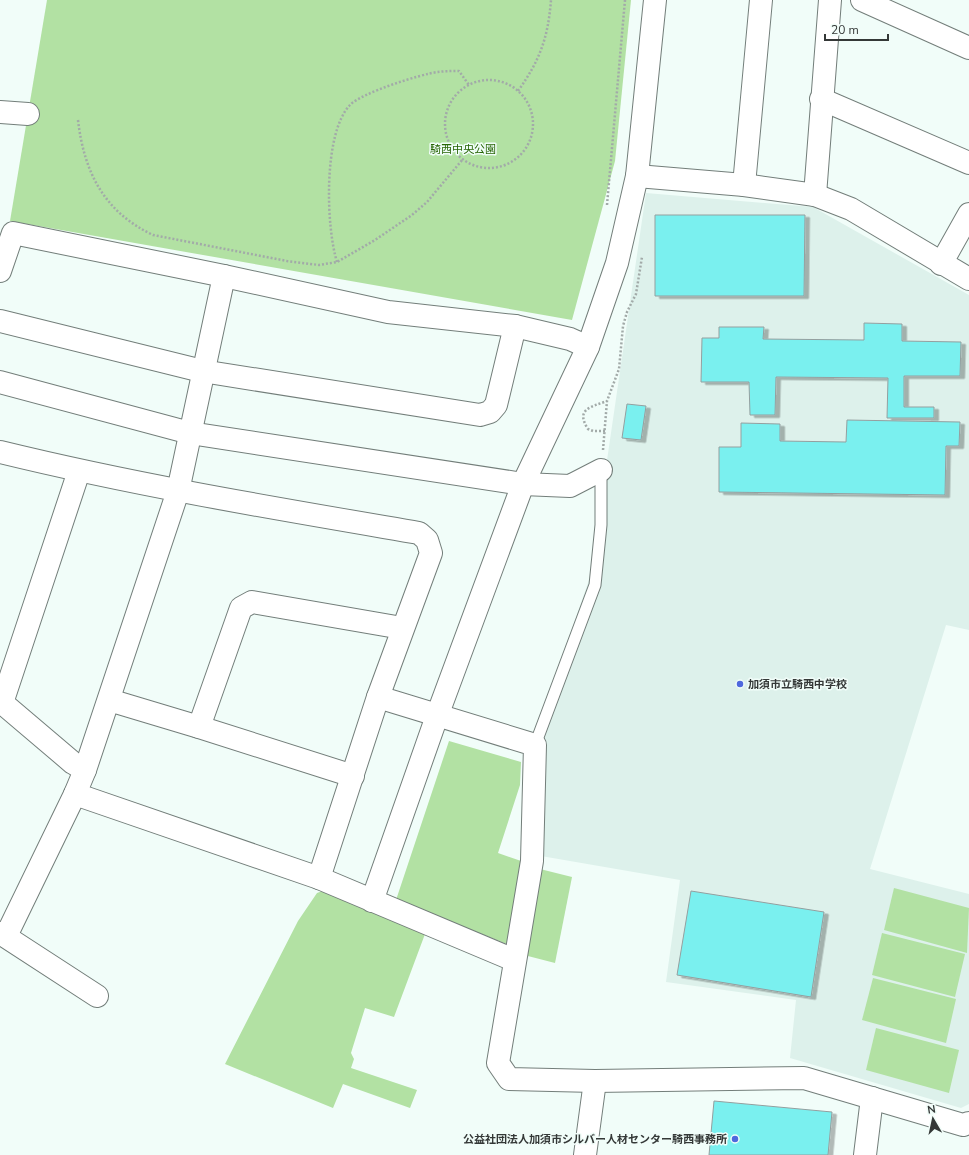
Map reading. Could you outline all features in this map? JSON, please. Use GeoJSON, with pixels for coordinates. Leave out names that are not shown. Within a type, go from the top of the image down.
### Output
{"type":"FeatureCollection","features":[{"type":"Feature","properties":{"kind":"street"},"geometry":{"type":"LineString","coordinates":[[372,901],[437,716],[523,484],[588,347],[617,263],[637,176],[655,0]]}},
{"type":"Feature","properties":{"kind":"street"},"geometry":{"type":"LineString","coordinates":[[744,185],[761,0]]}},
{"type":"Feature","properties":{"kind":"street"},"geometry":{"type":"LineString","coordinates":[[815,195],[821,99],[830,0]]}},
{"type":"Feature","properties":{"kind":"street"},"geometry":{"type":"LineString","coordinates":[[862,0],[969,48]]}},
{"type":"Feature","properties":{"kind":"street"},"geometry":{"type":"LineString","coordinates":[[821,99],[969,163]]}},
{"type":"Feature","properties":{"kind":"street"},"geometry":{"type":"LineString","coordinates":[[0,112],[28,114]]}},
{"type":"Feature","properties":{"kind":"street"},"geometry":{"type":"LineString","coordinates":[[637,176],[744,185],[815,195],[851,209],[941,264],[969,279]]}},
{"type":"Feature","properties":{"kind":"street"},"geometry":{"type":"LineString","coordinates":[[941,264],[969,214]]}},
{"type":"Feature","properties":{"kind":"street"},"geometry":{"type":"LineString","coordinates":[[0,271],[13,233],[224,276],[388,312],[515,326],[570,340],[588,347]]}},
{"type":"Feature","properties":{"kind":"street"},"geometry":{"type":"LineString","coordinates":[[97,996],[3,935],[75,794],[109,700],[178,492],[202,372],[224,276]]}},
{"type":"Feature","properties":{"kind":"street"},"geometry":{"type":"LineString","coordinates":[[0,321],[202,372],[480,415],[490,412],[496,405],[515,326]]}},
{"type":"Feature","properties":{"kind":"street"},"geometry":{"type":"LineString","coordinates":[[0,382],[190,433],[523,484],[570,486],[601,470]]}},
{"type":"Feature","properties":{"kind":"street"},"geometry":{"type":"LineString","coordinates":[[0,452],[79,471],[178,492],[419,533],[427,540],[431,553],[378,696],[319,878]]}},
{"type":"Feature","properties":{"kind":"street"},"geometry":{"type":"LineString","coordinates":[[79,471],[1,702],[73,763],[84,770]]}},
{"type":"Feature","properties":{"kind":"street"},"geometry":{"type":"LineString","coordinates":[[199,727],[241,608],[252,602],[402,628]]}},
{"type":"Feature","properties":{"kind":"street"},"geometry":{"type":"LineString","coordinates":[[378,696],[437,716],[535,745],[532,861],[514,960],[498,1063],[509,1079],[595,1081],[804,1078],[963,1125],[969,1123]]}},
{"type":"Feature","properties":{"kind":"street"},"geometry":{"type":"LineString","coordinates":[[109,700],[353,776]]}},
{"type":"Feature","properties":{"kind":"street"},"geometry":{"type":"LineString","coordinates":[[75,794],[319,878],[514,960]]}},
{"type":"Feature","properties":{"kind":"street"},"geometry":{"type":"LineString","coordinates":[[585,1155],[595,1081]]}},
{"type":"Feature","properties":{"kind":"street"},"geometry":{"type":"LineString","coordinates":[[865,1155],[872,1098]]}},
{"type":"Feature","properties":{"kind":"lane"},"geometry":{"type":"LineString","coordinates":[[535,745],[595,585],[601,525],[601,470]]}},
{"type":"Feature","properties":{"kind":"path"},"geometry":{"type":"LineString","coordinates":[[518,92],[531,72],[544,44],[551,0]]}},
{"type":"Feature","properties":{"kind":"path"},"geometry":{"type":"LineString","coordinates":[[606,212],[625,0]]}},
{"type":"Feature","properties":{"kind":"path"},"geometry":{"type":"LineString","coordinates":[[337,262],[332,247],[328,192],[333,145],[343,116],[350,105],[359,98],[407,80],[437,72],[459,71],[469,85]]}},
{"type":"Feature","properties":{"kind":"path"},"geometry":{"type":"LineString","coordinates":[[487,80],[501,82],[518,92],[525,98],[531,112],[533,127],[529,141],[521,154],[509,163],[496,167],[481,167],[463,159],[456,153],[449,142],[445,128],[446,114],[451,101],[461,90],[469,85],[487,80]]}},
{"type":"Feature","properties":{"kind":"path"},"geometry":{"type":"LineString","coordinates":[[78,120],[83,151],[94,180],[104,198],[118,212],[140,229],[153,235],[287,261],[319,265],[337,262],[375,240],[412,215],[427,202],[463,159]]}},
{"type":"Feature","properties":{"kind":"path"},"geometry":{"type":"LineString","coordinates":[[601,470],[607,401],[619,368],[623,326],[627,312],[636,294],[643,252]]}},
{"type":"Feature","properties":{"kind":"path"},"geometry":{"type":"LineString","coordinates":[[605,431],[593,431],[588,429],[583,418],[584,412],[588,408],[607,401]]}},
{"type":"Feature","properties":{"kind":"shaded area","name":"加須市立騎西中学校"},"geometry":{"type":"Polygon","coordinates":[[[646,193],[813,207],[969,295],[969,630],[946,625],[870,869],[969,894],[969,1104],[961,1108],[790,1058],[796,1000],[666,982],[680,880],[541,856],[534,738],[590,577],[646,193]]]}},
{"type":"Feature","properties":{"kind":"green space","name":"騎西中央公園"},"geometry":{"type":"Polygon","coordinates":[[[47,0],[631,0],[615,161],[572,320],[10,221],[47,0]]]}},
{"type":"Feature","properties":{"kind":"green space"},"geometry":{"type":"Polygon","coordinates":[[[449,741],[521,762],[520,785],[498,853],[524,862],[507,944],[396,900],[449,741]]]}},
{"type":"Feature","properties":{"kind":"green space"},"geometry":{"type":"Polygon","coordinates":[[[540,869],[572,877],[555,963],[524,955],[540,869]]]}},
{"type":"Feature","properties":{"kind":"green space"},"geometry":{"type":"Polygon","coordinates":[[[894,888],[969,908],[967,953],[884,930],[894,888]]]}},
{"type":"Feature","properties":{"kind":"green space"},"geometry":{"type":"Polygon","coordinates":[[[325,890],[425,934],[394,1017],[365,1008],[351,1053],[354,1059],[351,1068],[417,1090],[410,1108],[343,1084],[333,1108],[225,1064],[298,921],[317,893],[325,890]]]}},
{"type":"Feature","properties":{"kind":"green space"},"geometry":{"type":"Polygon","coordinates":[[[882,933],[965,954],[955,997],[872,975],[882,933]]]}},
{"type":"Feature","properties":{"kind":"green space"},"geometry":{"type":"Polygon","coordinates":[[[873,978],[956,999],[946,1043],[862,1020],[873,978]]]}},
{"type":"Feature","properties":{"kind":"green space"},"geometry":{"type":"Polygon","coordinates":[[[876,1028],[959,1050],[949,1093],[866,1070],[876,1028]]]}},
{"type":"Feature","properties":{"kind":"building"},"geometry":{"type":"Polygon","coordinates":[[[655,215],[805,215],[804,296],[655,296],[655,215]]]}},
{"type":"Feature","properties":{"kind":"building"},"geometry":{"type":"Polygon","coordinates":[[[864,323],[902,324],[902,341],[961,342],[960,376],[904,376],[904,407],[934,407],[934,418],[887,418],[888,378],[776,377],[775,415],[750,415],[749,382],[701,382],[702,338],[719,338],[719,327],[764,327],[763,339],[864,340],[864,323]]]}},
{"type":"Feature","properties":{"kind":"building"},"geometry":{"type":"Polygon","coordinates":[[[627,404],[646,406],[641,440],[622,438],[627,404]]]}},
{"type":"Feature","properties":{"kind":"building"},"geometry":{"type":"Polygon","coordinates":[[[847,420],[960,422],[959,446],[946,446],[945,495],[719,492],[719,447],[741,447],[741,423],[780,424],[780,441],[846,442],[847,420]]]}},
{"type":"Feature","properties":{"kind":"building"},"geometry":{"type":"Polygon","coordinates":[[[691,891],[824,912],[811,997],[677,975],[691,891]]]}},
{"type":"Feature","properties":{"kind":"building"},"geometry":{"type":"Polygon","coordinates":[[[714,1101],[832,1112],[828,1155],[709,1155],[714,1101]]]}},
{"type":"Feature","properties":{"kind":"place","name":"加須市立騎西中学校"},"geometry":{"type":"Point","coordinates":[740,684]}},
{"type":"Feature","properties":{"kind":"place","name":"公益社団法人加須市シルバー人材センター騎西事務所"},"geometry":{"type":"Point","coordinates":[735,1139]}}]}
